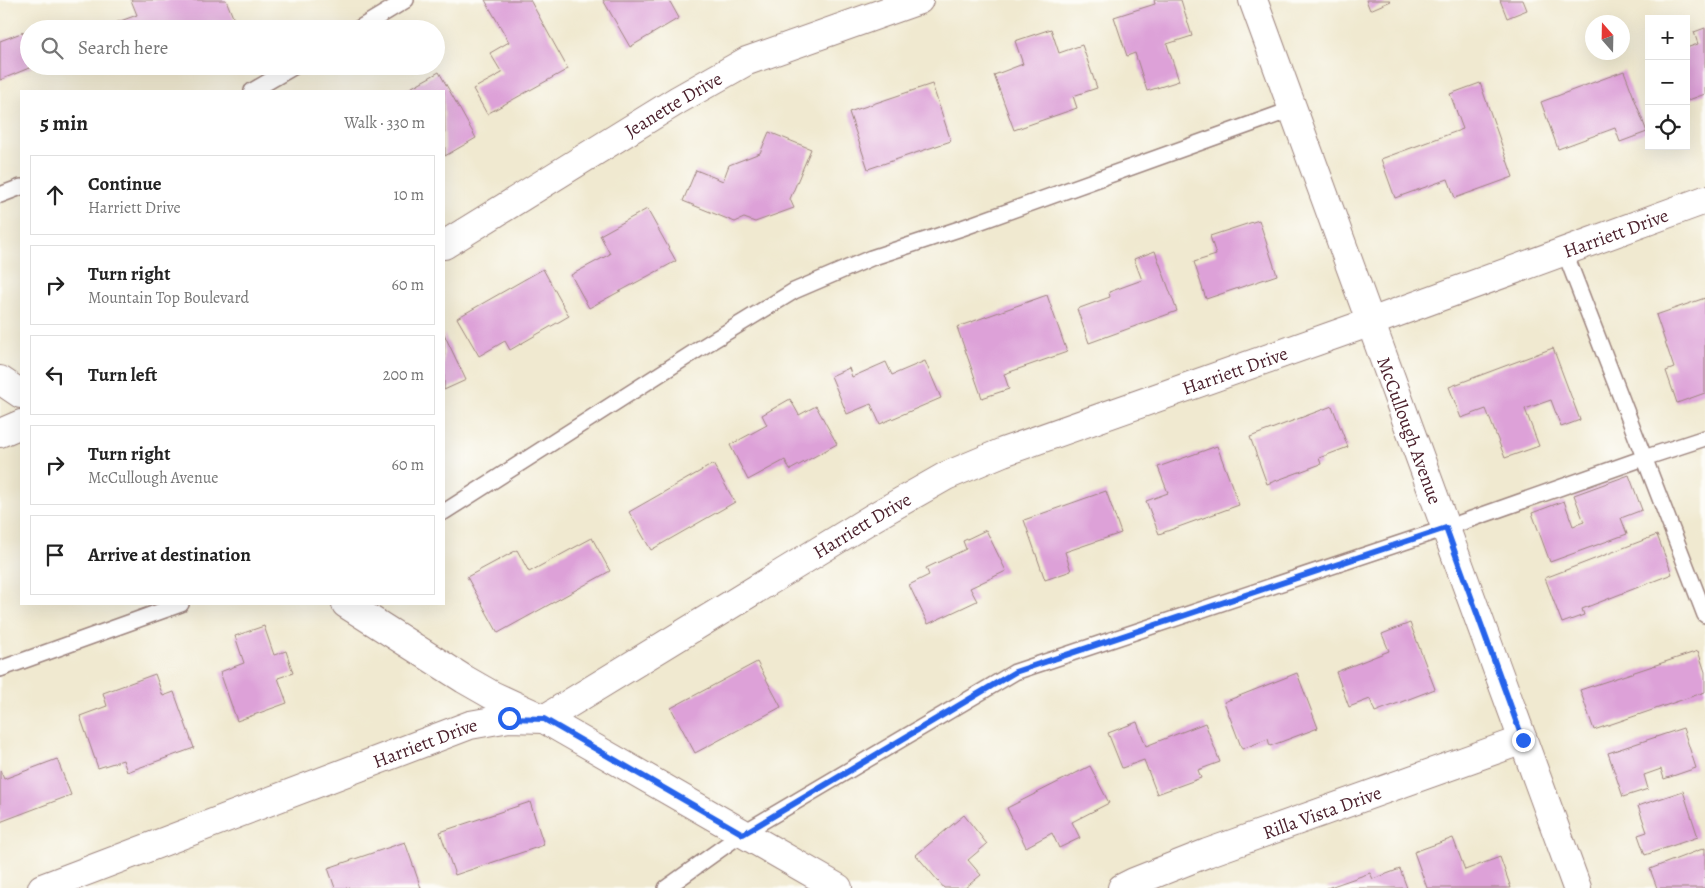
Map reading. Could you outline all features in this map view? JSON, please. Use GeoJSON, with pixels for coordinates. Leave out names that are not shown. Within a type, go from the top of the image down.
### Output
{"type":"FeatureCollection","features":[{"type":"Feature","properties":{"kind":"street","name":"Jeanette Drive"},"geometry":{"type":"LineString","coordinates":[[445,245],[678,100],[747,60],[919,0]]}},
{"type":"Feature","properties":{"kind":"street","name":"McCullough Avenue"},"geometry":{"type":"LineString","coordinates":[[1254,0],[1577,888]]}},
{"type":"Feature","properties":{"kind":"street","name":"Harriett Drive"},"geometry":{"type":"LineString","coordinates":[[42,888],[470,725],[509,718],[544,719],[874,517],[946,476],[1012,449],[1370,322],[1705,200]]}},
{"type":"Feature","properties":{"kind":"street"},"geometry":{"type":"LineString","coordinates":[[0,380],[20,393]]}},
{"type":"Feature","properties":{"kind":"street"},"geometry":{"type":"LineString","coordinates":[[0,433],[20,424]]}},
{"type":"Feature","properties":{"kind":"street"},"geometry":{"type":"LineString","coordinates":[[348,605],[464,680],[544,719],[838,888]]}},
{"type":"Feature","properties":{"kind":"street","name":"Rilla Vista Drive"},"geometry":{"type":"LineString","coordinates":[[1122,888],[1207,853],[1523,740]]}},
{"type":"Feature","properties":{"kind":"lane"},"geometry":{"type":"LineString","coordinates":[[373,20],[406,0]]}},
{"type":"Feature","properties":{"kind":"lane"},"geometry":{"type":"LineString","coordinates":[[254,90],[280,75]]}},
{"type":"Feature","properties":{"kind":"lane"},"geometry":{"type":"LineString","coordinates":[[445,511],[691,354],[794,291],[871,258],[962,228],[1293,109]]}},
{"type":"Feature","properties":{"kind":"lane"},"geometry":{"type":"LineString","coordinates":[[0,195],[20,187]]}},
{"type":"Feature","properties":{"kind":"lane"},"geometry":{"type":"LineString","coordinates":[[1564,250],[1705,615]]}},
{"type":"Feature","properties":{"kind":"lane"},"geometry":{"type":"LineString","coordinates":[[666,888],[743,834],[1015,672],[1446,528],[1705,438]]}},
{"type":"Feature","properties":{"kind":"lane"},"geometry":{"type":"LineString","coordinates":[[0,670],[178,605]]}},
{"type":"Feature","properties":{"kind":"building"},"geometry":{"type":"Polygon","coordinates":[[[131,0],[226,0],[234,20],[123,20],[137,15],[131,0]]]}},
{"type":"Feature","properties":{"kind":"building"},"geometry":{"type":"Polygon","coordinates":[[[485,0],[530,0],[568,69],[487,114],[473,89],[502,73],[490,53],[509,42],[485,0]]]}},
{"type":"Feature","properties":{"kind":"building"},"geometry":{"type":"Polygon","coordinates":[[[603,0],[669,0],[679,18],[630,47],[603,0]]]}},
{"type":"Feature","properties":{"kind":"building"},"geometry":{"type":"Polygon","coordinates":[[[1154,0],[1181,0],[1192,36],[1167,44],[1179,81],[1147,91],[1135,53],[1127,56],[1114,17],[1155,4],[1154,0]]]}},
{"type":"Feature","properties":{"kind":"building"},"geometry":{"type":"Polygon","coordinates":[[[1366,0],[1390,0],[1391,1],[1370,10],[1366,0]]]}},
{"type":"Feature","properties":{"kind":"building"},"geometry":{"type":"Polygon","coordinates":[[[1500,0],[1523,0],[1527,10],[1507,18],[1500,0]]]}},
{"type":"Feature","properties":{"kind":"building"},"geometry":{"type":"Polygon","coordinates":[[[1705,28],[1705,94],[1690,100],[1690,47],[1698,44],[1694,32],[1705,28]]]}},
{"type":"Feature","properties":{"kind":"building"},"geometry":{"type":"Polygon","coordinates":[[[1051,29],[1059,53],[1082,45],[1097,88],[1073,96],[1077,108],[1014,130],[994,75],[1023,64],[1015,41],[1051,29]]]}},
{"type":"Feature","properties":{"kind":"building"},"geometry":{"type":"Polygon","coordinates":[[[20,33],[20,72],[0,80],[0,41],[20,33]]]}},
{"type":"Feature","properties":{"kind":"building"},"geometry":{"type":"Polygon","coordinates":[[[1624,71],[1645,127],[1645,133],[1620,142],[1615,128],[1558,149],[1541,102],[1624,71]]]}},
{"type":"Feature","properties":{"kind":"building"},"geometry":{"type":"Polygon","coordinates":[[[434,75],[441,75],[476,138],[445,156],[445,90],[407,90],[434,75]]]}},
{"type":"Feature","properties":{"kind":"building"},"geometry":{"type":"Polygon","coordinates":[[[1480,83],[1513,177],[1455,198],[1448,179],[1395,198],[1381,159],[1463,129],[1450,94],[1480,83]]]}},
{"type":"Feature","properties":{"kind":"building"},"geometry":{"type":"Polygon","coordinates":[[[932,84],[951,141],[868,169],[849,112],[932,84]]]}},
{"type":"Feature","properties":{"kind":"building"},"geometry":{"type":"Polygon","coordinates":[[[769,132],[811,149],[790,199],[794,208],[755,222],[744,218],[735,222],[683,201],[696,170],[723,181],[729,165],[760,153],[769,132]]]}},
{"type":"Feature","properties":{"kind":"building"},"geometry":{"type":"Polygon","coordinates":[[[647,209],[676,261],[589,308],[571,275],[610,254],[600,235],[647,209]]]}},
{"type":"Feature","properties":{"kind":"building"},"geometry":{"type":"Polygon","coordinates":[[[1259,220],[1277,275],[1206,299],[1194,262],[1216,255],[1210,236],[1259,220]]]}},
{"type":"Feature","properties":{"kind":"building"},"geometry":{"type":"Polygon","coordinates":[[[1155,251],[1177,311],[1089,343],[1077,309],[1110,297],[1109,292],[1142,280],[1134,259],[1155,251]]]}},
{"type":"Feature","properties":{"kind":"building"},"geometry":{"type":"Polygon","coordinates":[[[543,269],[569,316],[510,350],[505,341],[479,356],[457,318],[543,269]]]}},
{"type":"Feature","properties":{"kind":"building"},"geometry":{"type":"Polygon","coordinates":[[[1047,295],[1067,352],[1004,374],[1009,389],[982,398],[957,327],[1047,295]]]}},
{"type":"Feature","properties":{"kind":"building"},"geometry":{"type":"Polygon","coordinates":[[[1705,298],[1705,393],[1677,403],[1666,371],[1674,368],[1656,315],[1705,298]]]}},
{"type":"Feature","properties":{"kind":"building"},"geometry":{"type":"Polygon","coordinates":[[[445,336],[466,380],[445,390],[445,336]]]}},
{"type":"Feature","properties":{"kind":"building"},"geometry":{"type":"Polygon","coordinates":[[[1553,348],[1580,420],[1561,427],[1551,400],[1525,409],[1539,446],[1505,458],[1486,409],[1461,418],[1449,387],[1553,348]]]}},
{"type":"Feature","properties":{"kind":"building"},"geometry":{"type":"Polygon","coordinates":[[[925,361],[941,398],[880,424],[871,404],[847,414],[831,376],[849,368],[852,377],[886,362],[892,375],[925,361]]]}},
{"type":"Feature","properties":{"kind":"building"},"geometry":{"type":"Polygon","coordinates":[[[790,399],[799,415],[816,406],[837,444],[790,470],[785,460],[748,480],[730,445],[767,425],[762,415],[790,399]]]}},
{"type":"Feature","properties":{"kind":"building"},"geometry":{"type":"Polygon","coordinates":[[[1332,406],[1348,447],[1319,458],[1321,464],[1267,484],[1250,437],[1332,406]]]}},
{"type":"Feature","properties":{"kind":"building"},"geometry":{"type":"Polygon","coordinates":[[[1217,446],[1239,505],[1159,534],[1146,501],[1168,493],[1158,467],[1217,446]]]}},
{"type":"Feature","properties":{"kind":"building"},"geometry":{"type":"Polygon","coordinates":[[[713,464],[735,502],[651,550],[629,512],[713,464]]]}},
{"type":"Feature","properties":{"kind":"building"},"geometry":{"type":"Polygon","coordinates":[[[1629,475],[1642,510],[1621,518],[1627,534],[1550,562],[1532,513],[1564,501],[1573,526],[1584,522],[1574,495],[1629,475]]]}},
{"type":"Feature","properties":{"kind":"building"},"geometry":{"type":"Polygon","coordinates":[[[1106,491],[1121,533],[1065,552],[1071,571],[1045,580],[1024,520],[1106,491]]]}},
{"type":"Feature","properties":{"kind":"building"},"geometry":{"type":"Polygon","coordinates":[[[986,530],[1006,571],[970,588],[977,601],[928,624],[909,585],[929,575],[926,568],[966,549],[963,541],[986,530]]]}},
{"type":"Feature","properties":{"kind":"building"},"geometry":{"type":"Polygon","coordinates":[[[1657,535],[1672,574],[1582,609],[1584,615],[1562,623],[1545,578],[1657,535]]]}},
{"type":"Feature","properties":{"kind":"building"},"geometry":{"type":"Polygon","coordinates":[[[592,538],[610,571],[498,633],[467,577],[517,550],[529,572],[592,538]]]}},
{"type":"Feature","properties":{"kind":"building"},"geometry":{"type":"Polygon","coordinates":[[[1410,623],[1435,689],[1375,712],[1370,699],[1349,707],[1336,672],[1389,651],[1382,634],[1410,623]]]}},
{"type":"Feature","properties":{"kind":"building"},"geometry":{"type":"Polygon","coordinates":[[[264,626],[274,655],[286,651],[293,673],[278,678],[287,703],[237,721],[220,672],[244,663],[235,636],[264,626]]]}},
{"type":"Feature","properties":{"kind":"building"},"geometry":{"type":"Polygon","coordinates":[[[1698,651],[1705,672],[1705,692],[1594,730],[1580,690],[1698,651]]]}},
{"type":"Feature","properties":{"kind":"building"},"geometry":{"type":"Polygon","coordinates":[[[757,662],[781,707],[695,753],[671,708],[757,662]]]}},
{"type":"Feature","properties":{"kind":"building"},"geometry":{"type":"Polygon","coordinates":[[[1297,673],[1318,728],[1270,746],[1268,739],[1242,749],[1224,702],[1297,673]]]}},
{"type":"Feature","properties":{"kind":"building"},"geometry":{"type":"Polygon","coordinates":[[[155,674],[163,696],[174,692],[194,748],[127,772],[123,760],[98,768],[80,716],[107,706],[103,693],[155,674]]]}},
{"type":"Feature","properties":{"kind":"building"},"geometry":{"type":"Polygon","coordinates":[[[1137,722],[1146,746],[1205,723],[1220,762],[1198,770],[1201,778],[1157,794],[1144,760],[1122,768],[1108,733],[1137,722]]]}},
{"type":"Feature","properties":{"kind":"building"},"geometry":{"type":"Polygon","coordinates":[[[1683,728],[1696,768],[1664,779],[1661,769],[1644,775],[1648,789],[1623,797],[1608,753],[1683,728]]]}},
{"type":"Feature","properties":{"kind":"building"},"geometry":{"type":"Polygon","coordinates":[[[57,759],[71,795],[0,822],[0,770],[4,779],[57,759]]]}},
{"type":"Feature","properties":{"kind":"building"},"geometry":{"type":"Polygon","coordinates":[[[1090,766],[1109,803],[1072,822],[1080,838],[1059,848],[1052,833],[1026,847],[1007,808],[1090,766]]]}},
{"type":"Feature","properties":{"kind":"building"},"geometry":{"type":"Polygon","coordinates":[[[1683,791],[1698,837],[1645,855],[1638,835],[1647,832],[1638,806],[1683,791]]]}},
{"type":"Feature","properties":{"kind":"building"},"geometry":{"type":"Polygon","coordinates":[[[530,802],[544,845],[455,875],[440,832],[530,802]]]}},
{"type":"Feature","properties":{"kind":"building"},"geometry":{"type":"Polygon","coordinates":[[[964,815],[987,844],[968,860],[981,875],[965,888],[944,888],[916,855],[964,815]]]}},
{"type":"Feature","properties":{"kind":"building"},"geometry":{"type":"Polygon","coordinates":[[[1453,838],[1465,870],[1500,857],[1511,888],[1427,888],[1414,852],[1453,838]]]}},
{"type":"Feature","properties":{"kind":"building"},"geometry":{"type":"Polygon","coordinates":[[[405,842],[421,888],[335,888],[328,868],[405,842]]]}},
{"type":"Feature","properties":{"kind":"building"},"geometry":{"type":"Polygon","coordinates":[[[1705,848],[1705,888],[1657,888],[1650,869],[1705,848]]]}},
{"type":"Feature","properties":{"kind":"building"},"geometry":{"type":"Polygon","coordinates":[[[1400,869],[1407,888],[1327,888],[1370,873],[1373,879],[1400,869]]]}},
{"type":"Feature","properties":{"kind":"route"},"geometry":{"type":"LineString","coordinates":[[509,718],[544,719],[743,834],[1015,672],[1446,528],[1523,740]]}}]}
